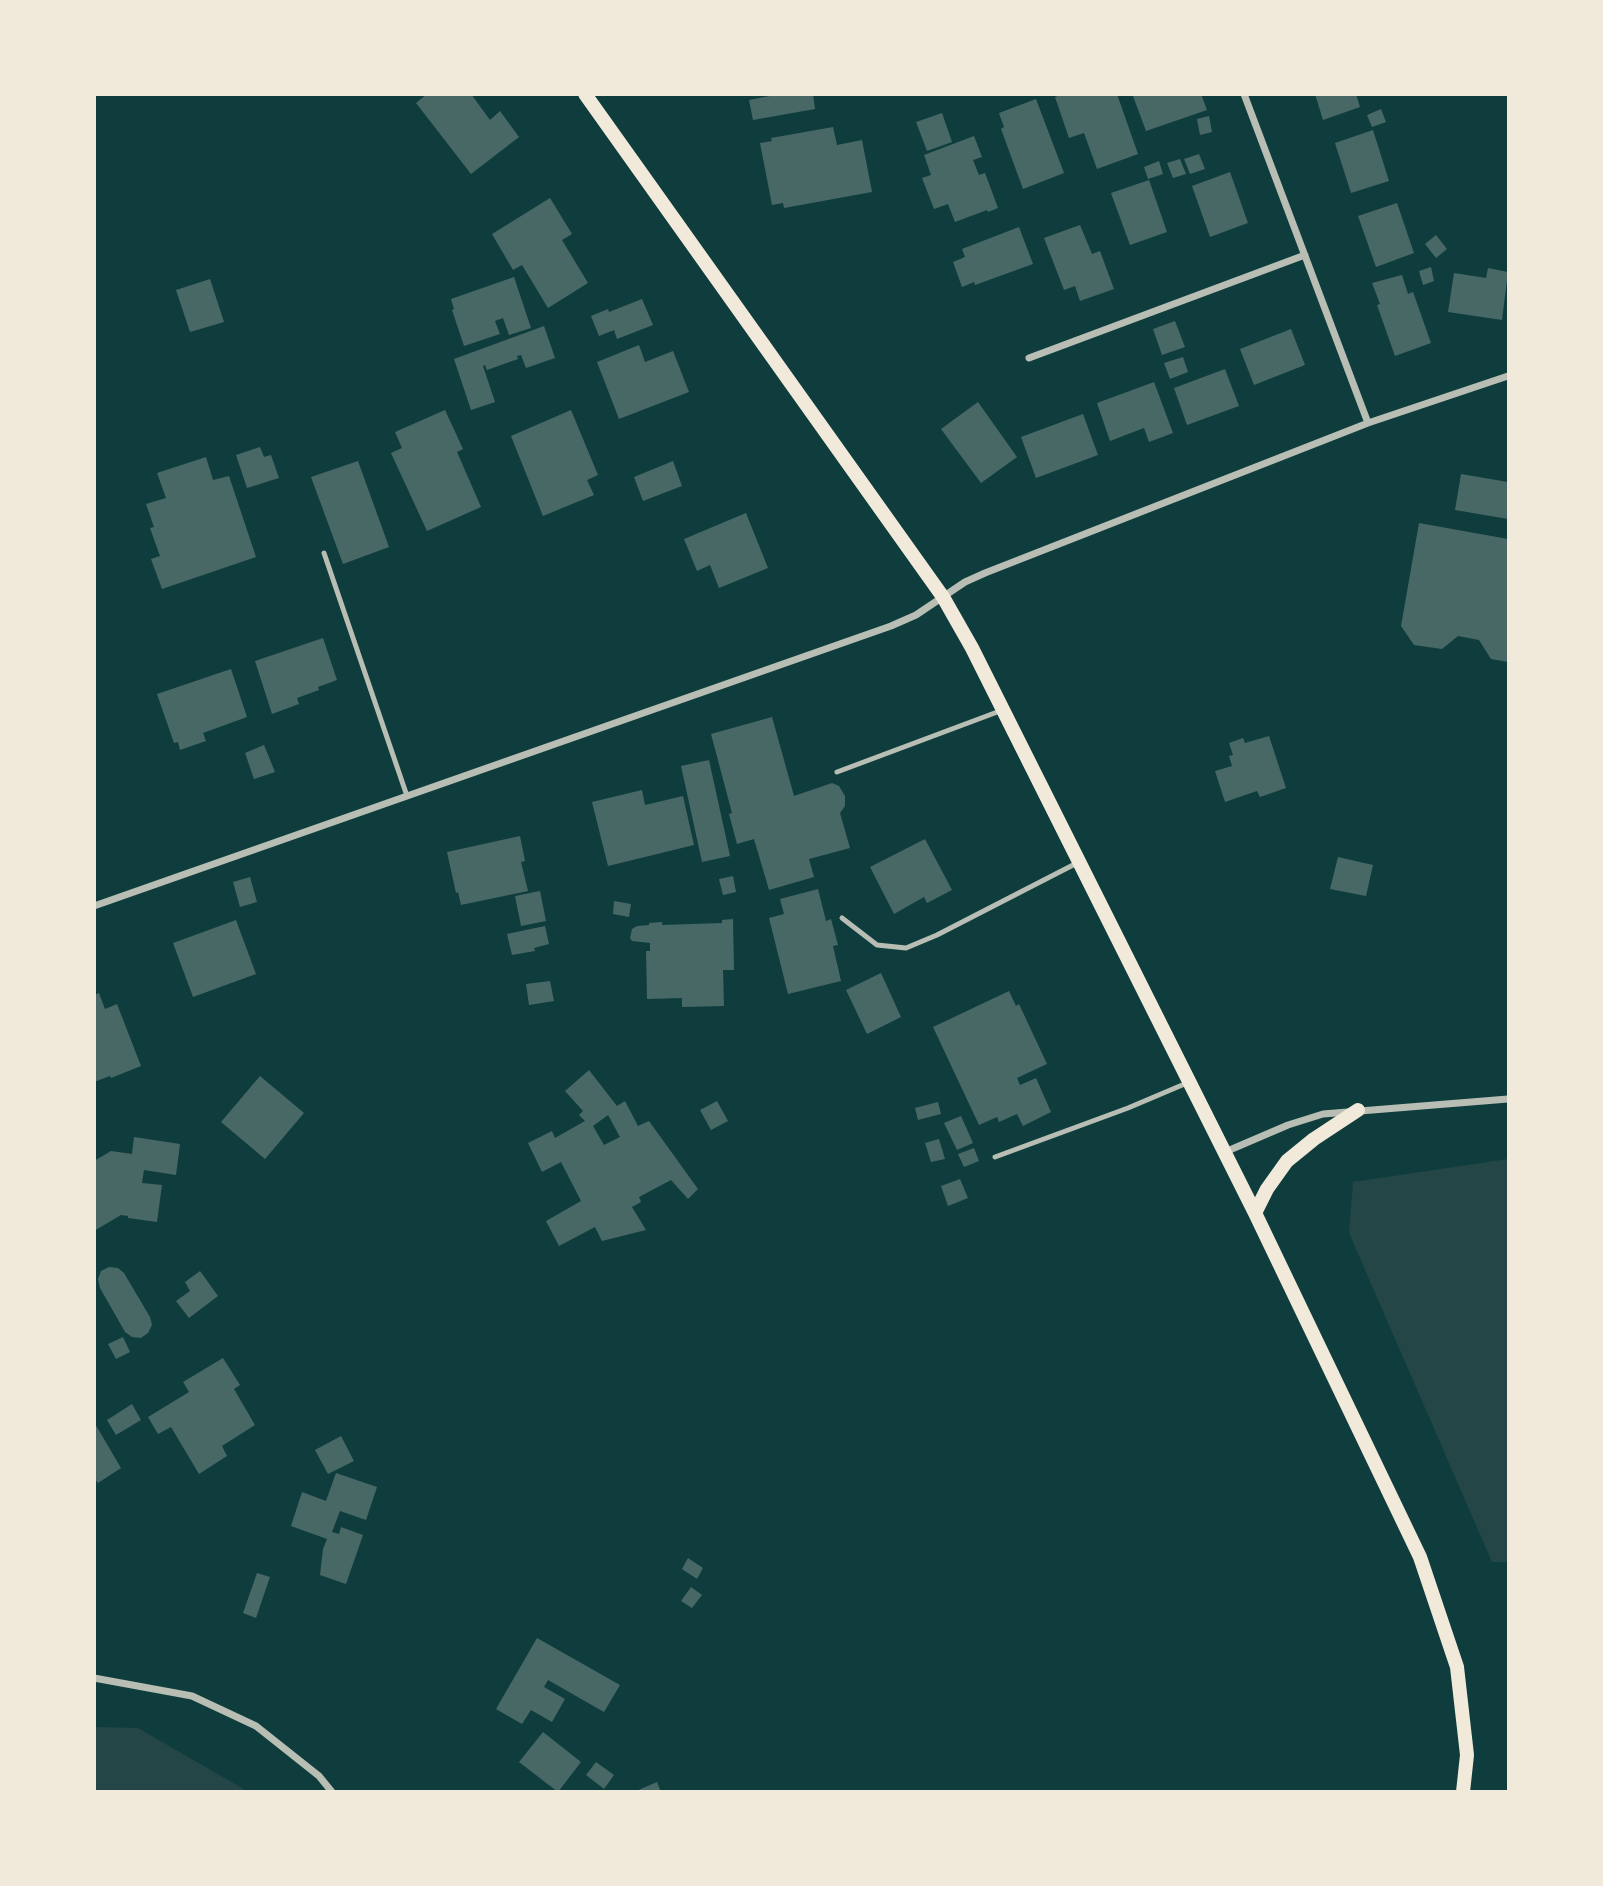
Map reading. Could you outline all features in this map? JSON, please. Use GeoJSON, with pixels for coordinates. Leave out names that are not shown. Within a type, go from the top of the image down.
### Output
{"type":"FeatureCollection","features":[{"type":"Feature","properties":{"kind":"main road"},"geometry":{"type":"LineString","coordinates":[[585,94],[943,597],[972,648],[1225,1152],[1420,1557],[1457,1667],[1467,1755],[1463,1791]]}},
{"type":"Feature","properties":{"kind":"main road"},"geometry":{"type":"LineString","coordinates":[[1255,1213],[1267,1189],[1287,1161],[1314,1139],[1358,1110]]}},
{"type":"Feature","properties":{"kind":"street"},"geometry":{"type":"LineString","coordinates":[[1244,94],[1368,423]]}},
{"type":"Feature","properties":{"kind":"street"},"geometry":{"type":"LineString","coordinates":[[1029,358],[1306,255]]}},
{"type":"Feature","properties":{"kind":"street"},"geometry":{"type":"LineString","coordinates":[[94,906],[891,626],[916,615],[965,582],[985,573],[1368,423],[1508,376]]}},
{"type":"Feature","properties":{"kind":"street"},"geometry":{"type":"LineString","coordinates":[[1225,1152],[1288,1125],[1323,1114],[1508,1099]]}},
{"type":"Feature","properties":{"kind":"street"},"geometry":{"type":"LineString","coordinates":[[94,1678],[192,1696],[256,1726],[319,1776],[332,1791]]}},
{"type":"Feature","properties":{"kind":"lane"},"geometry":{"type":"LineString","coordinates":[[324,552],[407,796]]}},
{"type":"Feature","properties":{"kind":"lane"},"geometry":{"type":"LineString","coordinates":[[837,772],[1003,710]]}},
{"type":"Feature","properties":{"kind":"lane"},"geometry":{"type":"LineString","coordinates":[[842,918],[877,945],[906,948],[1080,862]]}},
{"type":"Feature","properties":{"kind":"lane"},"geometry":{"type":"LineString","coordinates":[[995,1157],[1190,1082]]}},
{"type":"Feature","properties":{"kind":"shaded area"},"geometry":{"type":"Polygon","coordinates":[[[1508,1159],[1508,1562],[1492,1562],[1349,1233],[1353,1182],[1508,1159]]]}},
{"type":"Feature","properties":{"kind":"shaded area"},"geometry":{"type":"Polygon","coordinates":[[[95,1727],[138,1728],[247,1791],[95,1791],[95,1727]]]}},
{"type":"Feature","properties":{"kind":"building"},"geometry":{"type":"Polygon","coordinates":[[[427,94],[471,94],[490,120],[500,111],[519,137],[471,174],[416,103],[427,94]]]}},
{"type":"Feature","properties":{"kind":"building"},"geometry":{"type":"Polygon","coordinates":[[[780,94],[813,94],[815,109],[753,120],[749,100],[780,94]]]}},
{"type":"Feature","properties":{"kind":"building"},"geometry":{"type":"Polygon","coordinates":[[[1064,94],[1117,94],[1138,154],[1097,169],[1084,133],[1069,138],[1055,97],[1064,94]]]}},
{"type":"Feature","properties":{"kind":"building"},"geometry":{"type":"Polygon","coordinates":[[[1201,94],[1207,110],[1146,131],[1133,96],[1201,94]]]}},
{"type":"Feature","properties":{"kind":"building"},"geometry":{"type":"Polygon","coordinates":[[[1315,94],[1356,94],[1360,107],[1323,120],[1315,94]]]}},
{"type":"Feature","properties":{"kind":"building"},"geometry":{"type":"Polygon","coordinates":[[[1036,99],[1064,173],[1023,189],[1001,129],[1004,127],[999,113],[1036,99]]]}},
{"type":"Feature","properties":{"kind":"building"},"geometry":{"type":"Polygon","coordinates":[[[1381,109],[1386,122],[1372,127],[1367,115],[1381,109]]]}},
{"type":"Feature","properties":{"kind":"building"},"geometry":{"type":"Polygon","coordinates":[[[942,113],[952,142],[927,151],[916,122],[942,113]]]}},
{"type":"Feature","properties":{"kind":"building"},"geometry":{"type":"Polygon","coordinates":[[[1209,116],[1212,132],[1200,135],[1197,119],[1209,116]]]}},
{"type":"Feature","properties":{"kind":"building"},"geometry":{"type":"Polygon","coordinates":[[[833,127],[837,145],[862,140],[872,192],[784,208],[783,203],[772,205],[760,143],[772,141],[771,138],[833,127]]]}},
{"type":"Feature","properties":{"kind":"building"},"geometry":{"type":"Polygon","coordinates":[[[1373,130],[1389,181],[1351,193],[1335,143],[1373,130]]]}},
{"type":"Feature","properties":{"kind":"building"},"geometry":{"type":"Polygon","coordinates":[[[974,136],[982,157],[973,160],[979,175],[985,173],[998,208],[955,222],[948,204],[934,209],[922,178],[931,175],[924,155],[974,136]]]}},
{"type":"Feature","properties":{"kind":"building"},"geometry":{"type":"Polygon","coordinates":[[[1199,154],[1205,169],[1190,174],[1184,159],[1199,154]]]}},
{"type":"Feature","properties":{"kind":"building"},"geometry":{"type":"Polygon","coordinates":[[[1180,159],[1186,174],[1173,178],[1167,163],[1180,159]]]}},
{"type":"Feature","properties":{"kind":"building"},"geometry":{"type":"Polygon","coordinates":[[[1159,161],[1163,174],[1148,179],[1144,167],[1159,161]]]}},
{"type":"Feature","properties":{"kind":"building"},"geometry":{"type":"Polygon","coordinates":[[[1230,172],[1248,223],[1210,237],[1192,186],[1230,172]]]}},
{"type":"Feature","properties":{"kind":"building"},"geometry":{"type":"Polygon","coordinates":[[[1149,180],[1167,232],[1130,245],[1111,193],[1149,180]]]}},
{"type":"Feature","properties":{"kind":"building"},"geometry":{"type":"Polygon","coordinates":[[[550,198],[572,234],[562,240],[588,283],[548,308],[522,265],[513,270],[492,234],[550,198]]]}},
{"type":"Feature","properties":{"kind":"building"},"geometry":{"type":"Polygon","coordinates":[[[1397,203],[1414,253],[1376,267],[1358,216],[1397,203]]]}},
{"type":"Feature","properties":{"kind":"building"},"geometry":{"type":"Polygon","coordinates":[[[1080,225],[1092,254],[1100,251],[1114,289],[1080,301],[1075,286],[1064,290],[1044,238],[1080,225]]]}},
{"type":"Feature","properties":{"kind":"building"},"geometry":{"type":"Polygon","coordinates":[[[1019,227],[1033,264],[975,285],[974,282],[962,287],[953,262],[965,257],[962,249],[1019,227]]]}},
{"type":"Feature","properties":{"kind":"building"},"geometry":{"type":"Polygon","coordinates":[[[1436,235],[1447,249],[1436,258],[1425,244],[1436,235]]]}},
{"type":"Feature","properties":{"kind":"building"},"geometry":{"type":"Polygon","coordinates":[[[1431,267],[1434,281],[1423,285],[1419,271],[1431,267]]]}},
{"type":"Feature","properties":{"kind":"building"},"geometry":{"type":"Polygon","coordinates":[[[1488,268],[1508,272],[1502,320],[1448,312],[1454,273],[1486,278],[1488,268]]]}},
{"type":"Feature","properties":{"kind":"building"},"geometry":{"type":"Polygon","coordinates":[[[1402,275],[1408,294],[1413,292],[1431,343],[1395,356],[1372,283],[1402,275]]]}},
{"type":"Feature","properties":{"kind":"building"},"geometry":{"type":"Polygon","coordinates":[[[514,277],[531,328],[509,335],[503,318],[495,321],[500,334],[464,346],[451,299],[514,277]]]}},
{"type":"Feature","properties":{"kind":"building"},"geometry":{"type":"Polygon","coordinates":[[[210,279],[224,322],[190,332],[176,290],[210,279]]]}},
{"type":"Feature","properties":{"kind":"building"},"geometry":{"type":"Polygon","coordinates":[[[642,299],[653,325],[617,339],[614,330],[599,336],[591,316],[642,299]]]}},
{"type":"Feature","properties":{"kind":"building"},"geometry":{"type":"Polygon","coordinates":[[[1175,321],[1185,347],[1162,355],[1153,329],[1175,321]]]}},
{"type":"Feature","properties":{"kind":"building"},"geometry":{"type":"Polygon","coordinates":[[[544,326],[555,358],[526,368],[521,355],[517,356],[518,359],[487,370],[485,365],[483,366],[495,402],[471,410],[454,359],[544,326]]]}},
{"type":"Feature","properties":{"kind":"building"},"geometry":{"type":"Polygon","coordinates":[[[1291,329],[1305,365],[1254,385],[1240,349],[1291,329]]]}},
{"type":"Feature","properties":{"kind":"building"},"geometry":{"type":"Polygon","coordinates":[[[639,345],[645,362],[673,351],[689,392],[619,419],[597,362],[639,345]]]}},
{"type":"Feature","properties":{"kind":"building"},"geometry":{"type":"Polygon","coordinates":[[[1183,357],[1188,372],[1170,379],[1164,363],[1183,357]]]}},
{"type":"Feature","properties":{"kind":"building"},"geometry":{"type":"Polygon","coordinates":[[[1225,369],[1239,406],[1187,425],[1174,388],[1225,369]]]}},
{"type":"Feature","properties":{"kind":"building"},"geometry":{"type":"Polygon","coordinates":[[[1154,382],[1173,433],[1149,442],[1144,428],[1110,441],[1097,403],[1154,382]]]}},
{"type":"Feature","properties":{"kind":"building"},"geometry":{"type":"Polygon","coordinates":[[[978,402],[1017,457],[981,483],[941,429],[978,402]]]}},
{"type":"Feature","properties":{"kind":"building"},"geometry":{"type":"Polygon","coordinates":[[[445,410],[463,449],[457,452],[481,507],[427,531],[391,453],[402,448],[395,432],[445,410]]]}},
{"type":"Feature","properties":{"kind":"building"},"geometry":{"type":"Polygon","coordinates":[[[571,410],[598,475],[587,480],[594,495],[543,516],[511,436],[571,410]]]}},
{"type":"Feature","properties":{"kind":"building"},"geometry":{"type":"Polygon","coordinates":[[[1083,414],[1098,455],[1036,478],[1021,437],[1083,414]]]}},
{"type":"Feature","properties":{"kind":"building"},"geometry":{"type":"Polygon","coordinates":[[[260,447],[264,457],[271,455],[279,478],[247,488],[236,455],[260,447]]]}},
{"type":"Feature","properties":{"kind":"building"},"geometry":{"type":"Polygon","coordinates":[[[206,457],[213,480],[229,476],[256,557],[162,589],[151,559],[160,556],[150,528],[154,527],[146,504],[166,498],[157,473],[206,457]]]}},
{"type":"Feature","properties":{"kind":"building"},"geometry":{"type":"Polygon","coordinates":[[[358,461],[389,547],[343,564],[311,477],[358,461]]]}},
{"type":"Feature","properties":{"kind":"building"},"geometry":{"type":"Polygon","coordinates":[[[673,461],[682,486],[643,501],[634,477],[673,461]]]}},
{"type":"Feature","properties":{"kind":"building"},"geometry":{"type":"Polygon","coordinates":[[[1461,474],[1508,482],[1508,519],[1455,510],[1461,474]]]}},
{"type":"Feature","properties":{"kind":"building"},"geometry":{"type":"Polygon","coordinates":[[[746,513],[768,568],[719,588],[710,565],[697,571],[684,539],[746,513]]]}},
{"type":"Feature","properties":{"kind":"building"},"geometry":{"type":"Polygon","coordinates":[[[1419,523],[1508,539],[1508,662],[1491,659],[1479,640],[1458,636],[1442,649],[1414,645],[1401,626],[1419,523]]]}},
{"type":"Feature","properties":{"kind":"building"},"geometry":{"type":"Polygon","coordinates":[[[323,638],[337,680],[297,698],[299,704],[272,714],[255,661],[323,638]]]}},
{"type":"Feature","properties":{"kind":"building"},"geometry":{"type":"Polygon","coordinates":[[[231,669],[247,717],[203,733],[206,741],[180,750],[178,742],[174,743],[157,694],[231,669]]]}},
{"type":"Feature","properties":{"kind":"building"},"geometry":{"type":"Polygon","coordinates":[[[772,717],[794,796],[832,783],[839,786],[845,796],[845,806],[840,813],[850,848],[809,859],[814,877],[769,890],[754,839],[737,844],[729,814],[732,813],[711,734],[772,717]]]}},
{"type":"Feature","properties":{"kind":"building"},"geometry":{"type":"Polygon","coordinates":[[[1269,736],[1286,788],[1260,797],[1257,791],[1225,802],[1215,771],[1232,766],[1229,756],[1233,755],[1229,743],[1243,738],[1245,743],[1269,736]]]}},
{"type":"Feature","properties":{"kind":"building"},"geometry":{"type":"Polygon","coordinates":[[[264,745],[275,772],[254,779],[245,753],[264,745]]]}},
{"type":"Feature","properties":{"kind":"building"},"geometry":{"type":"Polygon","coordinates":[[[709,760],[730,856],[702,862],[681,766],[709,760]]]}},
{"type":"Feature","properties":{"kind":"building"},"geometry":{"type":"Polygon","coordinates":[[[642,790],[645,805],[683,796],[694,845],[608,866],[592,802],[642,790]]]}},
{"type":"Feature","properties":{"kind":"building"},"geometry":{"type":"Polygon","coordinates":[[[520,836],[525,861],[521,862],[528,891],[461,905],[447,852],[520,836]]]}},
{"type":"Feature","properties":{"kind":"building"},"geometry":{"type":"Polygon","coordinates":[[[925,839],[952,890],[927,903],[924,897],[894,914],[870,867],[925,839]]]}},
{"type":"Feature","properties":{"kind":"building"},"geometry":{"type":"Polygon","coordinates":[[[1338,857],[1373,865],[1366,896],[1330,889],[1338,857]]]}},
{"type":"Feature","properties":{"kind":"building"},"geometry":{"type":"Polygon","coordinates":[[[733,876],[736,892],[723,895],[719,879],[733,876]]]}},
{"type":"Feature","properties":{"kind":"building"},"geometry":{"type":"Polygon","coordinates":[[[250,877],[257,902],[240,907],[233,882],[250,877]]]}},
{"type":"Feature","properties":{"kind":"building"},"geometry":{"type":"Polygon","coordinates":[[[818,889],[826,921],[831,919],[838,945],[833,946],[841,981],[788,994],[769,918],[784,914],[780,899],[818,889]]]}},
{"type":"Feature","properties":{"kind":"building"},"geometry":{"type":"Polygon","coordinates":[[[540,891],[546,921],[521,926],[515,896],[540,891]]]}},
{"type":"Feature","properties":{"kind":"building"},"geometry":{"type":"Polygon","coordinates":[[[614,901],[631,904],[629,917],[613,914],[614,901]]]}},
{"type":"Feature","properties":{"kind":"building"},"geometry":{"type":"Polygon","coordinates":[[[733,919],[734,970],[723,970],[724,1006],[682,1007],[682,998],[647,999],[646,951],[650,951],[650,943],[632,941],[632,929],[649,923],[722,923],[722,920],[733,919]]]}},
{"type":"Feature","properties":{"kind":"building"},"geometry":{"type":"Polygon","coordinates":[[[236,920],[256,974],[193,997],[173,943],[236,920]]]}},
{"type":"Feature","properties":{"kind":"building"},"geometry":{"type":"Polygon","coordinates":[[[545,926],[549,944],[534,948],[535,951],[512,955],[507,934],[545,926]]]}},
{"type":"Feature","properties":{"kind":"building"},"geometry":{"type":"Polygon","coordinates":[[[881,973],[901,1017],[867,1034],[846,990],[881,973]]]}},
{"type":"Feature","properties":{"kind":"building"},"geometry":{"type":"Polygon","coordinates":[[[550,981],[554,1001],[529,1005],[526,984],[550,981]]]}},
{"type":"Feature","properties":{"kind":"building"},"geometry":{"type":"Polygon","coordinates":[[[1009,991],[1016,1006],[1019,1004],[1047,1064],[1017,1078],[1020,1085],[1036,1078],[1051,1112],[1023,1126],[1017,1114],[999,1122],[997,1117],[979,1125],[933,1027],[1009,991]]]}},
{"type":"Feature","properties":{"kind":"building"},"geometry":{"type":"Polygon","coordinates":[[[99,993],[105,1009],[117,1004],[141,1066],[94,1082],[94,995],[99,993]]]}},
{"type":"Feature","properties":{"kind":"building"},"geometry":{"type":"Polygon","coordinates":[[[589,1070],[617,1106],[625,1101],[638,1126],[649,1121],[698,1189],[688,1199],[671,1180],[639,1197],[641,1202],[632,1207],[646,1230],[602,1241],[595,1227],[559,1246],[546,1221],[581,1201],[561,1162],[542,1172],[528,1143],[552,1131],[555,1138],[585,1121],[579,1115],[583,1111],[565,1091],[589,1070]],[[608,1115],[593,1126],[604,1145],[620,1137],[608,1115]]]}},
{"type":"Feature","properties":{"kind":"building"},"geometry":{"type":"Polygon","coordinates":[[[260,1076],[304,1113],[265,1159],[221,1122],[260,1076]]]}},
{"type":"Feature","properties":{"kind":"building"},"geometry":{"type":"Polygon","coordinates":[[[717,1101],[728,1121],[711,1130],[700,1110],[717,1101]]]}},
{"type":"Feature","properties":{"kind":"building"},"geometry":{"type":"Polygon","coordinates":[[[938,1102],[941,1114],[918,1120],[915,1108],[938,1102]]]}},
{"type":"Feature","properties":{"kind":"building"},"geometry":{"type":"Polygon","coordinates":[[[961,1116],[973,1143],[957,1150],[944,1123],[961,1116]]]}},
{"type":"Feature","properties":{"kind":"building"},"geometry":{"type":"Polygon","coordinates":[[[134,1137],[180,1144],[176,1175],[144,1170],[142,1183],[162,1185],[157,1222],[121,1215],[94,1231],[94,1161],[111,1151],[132,1154],[134,1137]]]}},
{"type":"Feature","properties":{"kind":"building"},"geometry":{"type":"Polygon","coordinates":[[[939,1139],[945,1159],[931,1162],[925,1143],[939,1139]]]}},
{"type":"Feature","properties":{"kind":"building"},"geometry":{"type":"Polygon","coordinates":[[[974,1148],[979,1161],[964,1167],[958,1154],[974,1148]]]}},
{"type":"Feature","properties":{"kind":"building"},"geometry":{"type":"Polygon","coordinates":[[[960,1179],[968,1198],[948,1206],[941,1186],[960,1179]]]}},
{"type":"Feature","properties":{"kind":"building"},"geometry":{"type":"Polygon","coordinates":[[[109,1267],[118,1268],[124,1273],[150,1317],[152,1325],[148,1333],[141,1338],[132,1337],[125,1332],[100,1288],[98,1279],[101,1271],[109,1267]]]}},
{"type":"Feature","properties":{"kind":"building"},"geometry":{"type":"Polygon","coordinates":[[[200,1271],[218,1296],[189,1318],[176,1301],[190,1291],[185,1282],[200,1271]]]}},
{"type":"Feature","properties":{"kind":"building"},"geometry":{"type":"Polygon","coordinates":[[[123,1337],[130,1352],[116,1359],[108,1344],[123,1337]]]}},
{"type":"Feature","properties":{"kind":"building"},"geometry":{"type":"Polygon","coordinates":[[[223,1358],[240,1385],[234,1389],[255,1425],[222,1446],[227,1456],[199,1474],[171,1427],[158,1434],[148,1417],[189,1392],[183,1382],[223,1358]]]}},
{"type":"Feature","properties":{"kind":"building"},"geometry":{"type":"Polygon","coordinates":[[[132,1404],[141,1420],[116,1435],[107,1420],[132,1404]]]}},
{"type":"Feature","properties":{"kind":"building"},"geometry":{"type":"Polygon","coordinates":[[[94,1422],[121,1468],[98,1483],[94,1478],[94,1422]]]}},
{"type":"Feature","properties":{"kind":"building"},"geometry":{"type":"Polygon","coordinates":[[[341,1436],[354,1461],[328,1474],[315,1450],[341,1436]]]}},
{"type":"Feature","properties":{"kind":"building"},"geometry":{"type":"Polygon","coordinates":[[[336,1473],[377,1487],[366,1520],[340,1511],[332,1532],[339,1534],[341,1527],[363,1535],[346,1584],[320,1575],[327,1539],[291,1526],[302,1492],[326,1501],[336,1473]]]}},
{"type":"Feature","properties":{"kind":"building"},"geometry":{"type":"Polygon","coordinates":[[[688,1558],[703,1568],[697,1579],[682,1569],[688,1558]]]}},
{"type":"Feature","properties":{"kind":"building"},"geometry":{"type":"Polygon","coordinates":[[[257,1573],[270,1577],[256,1618],[243,1613],[257,1573]]]}},
{"type":"Feature","properties":{"kind":"building"},"geometry":{"type":"Polygon","coordinates":[[[691,1587],[702,1595],[692,1608],[681,1601],[691,1587]]]}},
{"type":"Feature","properties":{"kind":"building"},"geometry":{"type":"Polygon","coordinates":[[[537,1638],[620,1685],[604,1712],[548,1680],[544,1687],[565,1699],[552,1722],[531,1710],[522,1724],[496,1709],[537,1638]]]}},
{"type":"Feature","properties":{"kind":"building"},"geometry":{"type":"Polygon","coordinates":[[[543,1732],[581,1762],[558,1792],[519,1762],[543,1732]]]}},
{"type":"Feature","properties":{"kind":"building"},"geometry":{"type":"Polygon","coordinates":[[[596,1762],[614,1775],[604,1789],[586,1775],[596,1762]]]}},
{"type":"Feature","properties":{"kind":"building"},"geometry":{"type":"Polygon","coordinates":[[[657,1782],[661,1792],[634,1792],[657,1782]]]}}]}
